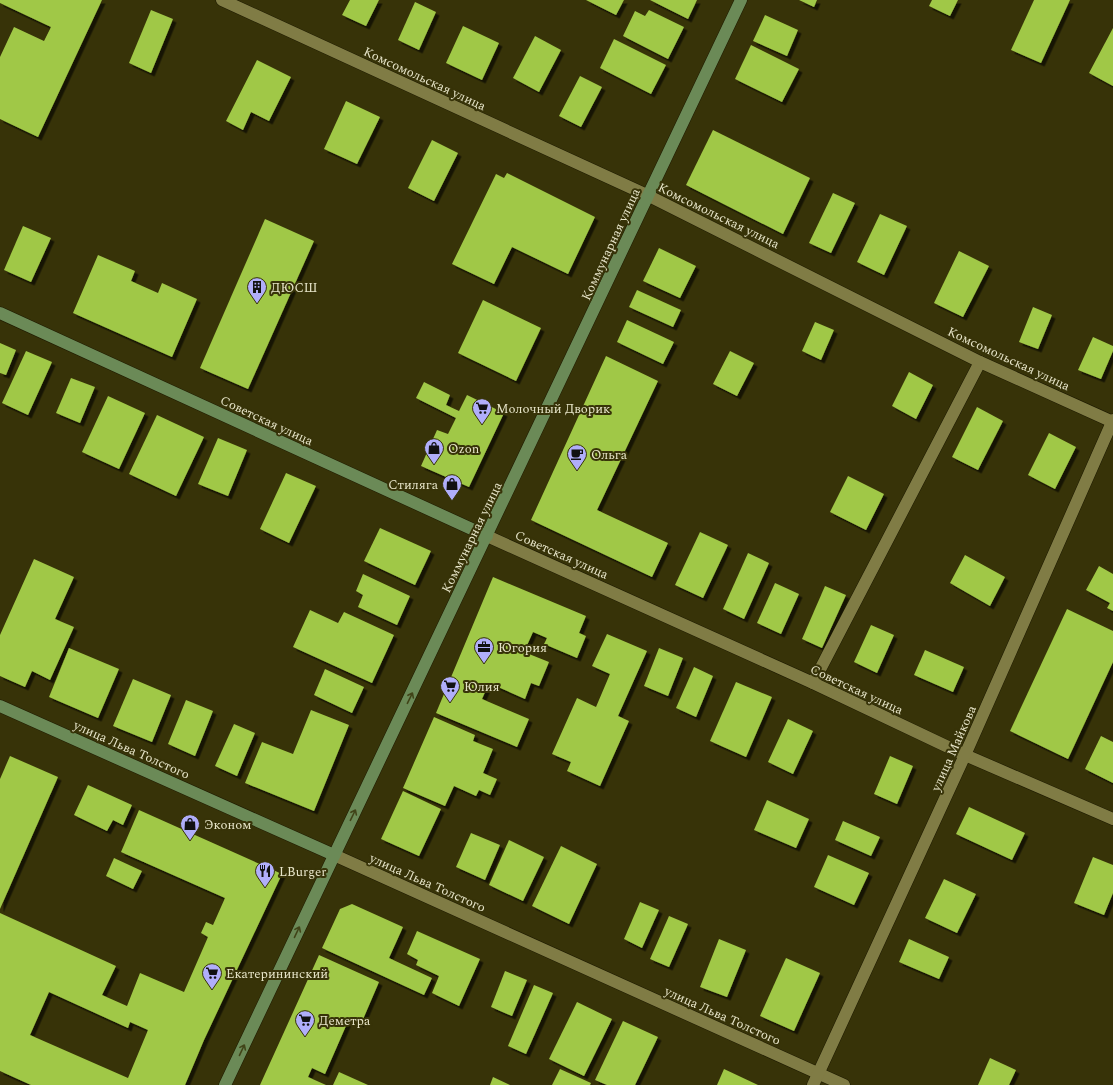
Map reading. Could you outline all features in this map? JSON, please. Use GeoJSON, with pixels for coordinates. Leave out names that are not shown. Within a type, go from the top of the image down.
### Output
{"type":"FeatureCollection","features":[{"type":"Feature","properties":{"kind":"main road","name":"Коммунарная улица"},"geometry":{"type":"LineString","coordinates":[[225,1085],[741,0]]}},
{"type":"Feature","properties":{"kind":"main road","name":"Советская улица"},"geometry":{"type":"LineString","coordinates":[[0,313],[487,536]]}},
{"type":"Feature","properties":{"kind":"main road","name":"улица Льва Толстого"},"geometry":{"type":"LineString","coordinates":[[0,706],[334,855]]}},
{"type":"Feature","properties":{"kind":"street","name":"Комсомольская улица"},"geometry":{"type":"LineString","coordinates":[[222,0],[649,196],[980,362],[1113,421]]}},
{"type":"Feature","properties":{"kind":"street"},"geometry":{"type":"LineString","coordinates":[[813,683],[980,362]]}},
{"type":"Feature","properties":{"kind":"street","name":"улица Майкова"},"geometry":{"type":"LineString","coordinates":[[813,1085],[965,755],[1113,421]]}},
{"type":"Feature","properties":{"kind":"street","name":"Советская улица"},"geometry":{"type":"LineString","coordinates":[[487,536],[813,683],[965,755],[1113,819]]}},
{"type":"Feature","properties":{"kind":"street","name":"улица Льва Толстого"},"geometry":{"type":"LineString","coordinates":[[334,855],[844,1085]]}},
{"type":"Feature","properties":{"kind":"building"},"geometry":{"type":"Polygon","coordinates":[[[0,0],[102,0],[38,137],[0,119],[0,57],[14,27],[44,41],[51,27],[0,3],[0,0]]]}},
{"type":"Feature","properties":{"kind":"building"},"geometry":{"type":"Polygon","coordinates":[[[350,0],[379,0],[366,26],[342,15],[350,0]]]}},
{"type":"Feature","properties":{"kind":"building"},"geometry":{"type":"Polygon","coordinates":[[[586,0],[624,0],[616,15],[586,0]]]}},
{"type":"Feature","properties":{"kind":"building"},"geometry":{"type":"Polygon","coordinates":[[[650,0],[697,0],[688,19],[650,0]]]}},
{"type":"Feature","properties":{"kind":"building"},"geometry":{"type":"Polygon","coordinates":[[[799,0],[817,0],[814,7],[799,0]]]}},
{"type":"Feature","properties":{"kind":"building"},"geometry":{"type":"Polygon","coordinates":[[[932,0],[958,0],[950,16],[929,6],[932,0]]]}},
{"type":"Feature","properties":{"kind":"building"},"geometry":{"type":"Polygon","coordinates":[[[1034,0],[1070,0],[1041,63],[1011,50],[1034,0]]]}},
{"type":"Feature","properties":{"kind":"building"},"geometry":{"type":"Polygon","coordinates":[[[415,2],[436,12],[419,50],[398,40],[415,2]]]}},
{"type":"Feature","properties":{"kind":"building"},"geometry":{"type":"Polygon","coordinates":[[[151,10],[173,19],[151,73],[129,63],[151,10]]]}},
{"type":"Feature","properties":{"kind":"building"},"geometry":{"type":"Polygon","coordinates":[[[649,10],[684,27],[668,59],[623,36],[635,11],[645,16],[649,10]]]}},
{"type":"Feature","properties":{"kind":"building"},"geometry":{"type":"Polygon","coordinates":[[[765,15],[798,30],[787,56],[753,41],[765,15]]]}},
{"type":"Feature","properties":{"kind":"building"},"geometry":{"type":"Polygon","coordinates":[[[463,26],[499,43],[482,80],[446,63],[463,26]]]}},
{"type":"Feature","properties":{"kind":"building"},"geometry":{"type":"Polygon","coordinates":[[[1113,28],[1113,86],[1089,73],[1113,28]]]}},
{"type":"Feature","properties":{"kind":"building"},"geometry":{"type":"Polygon","coordinates":[[[535,36],[561,50],[539,92],[513,78],[535,36]]]}},
{"type":"Feature","properties":{"kind":"building"},"geometry":{"type":"Polygon","coordinates":[[[614,39],[666,65],[651,94],[600,68],[614,39]]]}},
{"type":"Feature","properties":{"kind":"building"},"geometry":{"type":"Polygon","coordinates":[[[751,45],[799,69],[782,102],[735,79],[751,45]]]}},
{"type":"Feature","properties":{"kind":"building"},"geometry":{"type":"Polygon","coordinates":[[[257,60],[291,77],[269,121],[251,112],[243,130],[226,121],[257,60]]]}},
{"type":"Feature","properties":{"kind":"building"},"geometry":{"type":"Polygon","coordinates":[[[580,76],[602,87],[581,127],[559,116],[580,76]]]}},
{"type":"Feature","properties":{"kind":"building"},"geometry":{"type":"Polygon","coordinates":[[[346,101],[380,117],[357,164],[324,149],[346,101]]]}},
{"type":"Feature","properties":{"kind":"building"},"geometry":{"type":"Polygon","coordinates":[[[713,130],[810,178],[783,234],[686,185],[713,130]]]}},
{"type":"Feature","properties":{"kind":"building"},"geometry":{"type":"Polygon","coordinates":[[[432,140],[458,153],[434,201],[408,188],[432,140]]]}},
{"type":"Feature","properties":{"kind":"building"},"geometry":{"type":"Polygon","coordinates":[[[507,173],[595,217],[568,274],[512,247],[494,284],[452,264],[496,174],[504,178],[507,173]]]}},
{"type":"Feature","properties":{"kind":"building"},"geometry":{"type":"Polygon","coordinates":[[[833,193],[855,203],[831,253],[809,243],[833,193]]]}},
{"type":"Feature","properties":{"kind":"building"},"geometry":{"type":"Polygon","coordinates":[[[880,214],[907,226],[884,275],[857,262],[880,214]]]}},
{"type":"Feature","properties":{"kind":"building","name":"ДЮСШ"},"geometry":{"type":"Polygon","coordinates":[[[265,219],[314,241],[248,389],[200,368],[265,219]]]}},
{"type":"Feature","properties":{"kind":"building"},"geometry":{"type":"Polygon","coordinates":[[[23,226],[51,238],[31,282],[4,270],[23,226]]]}},
{"type":"Feature","properties":{"kind":"building"},"geometry":{"type":"Polygon","coordinates":[[[659,248],[696,266],[680,298],[643,281],[659,248]]]}},
{"type":"Feature","properties":{"kind":"building"},"geometry":{"type":"Polygon","coordinates":[[[959,251],[989,266],[963,317],[934,303],[959,251]]]}},
{"type":"Feature","properties":{"kind":"building"},"geometry":{"type":"Polygon","coordinates":[[[98,255],[135,271],[131,281],[158,293],[162,283],[197,299],[172,357],[73,313],[98,255]]]}},
{"type":"Feature","properties":{"kind":"building"},"geometry":{"type":"Polygon","coordinates":[[[637,290],[681,310],[673,327],[629,307],[637,290]]]}},
{"type":"Feature","properties":{"kind":"building"},"geometry":{"type":"Polygon","coordinates":[[[483,300],[541,328],[516,381],[458,353],[483,300]]]}},
{"type":"Feature","properties":{"kind":"building"},"geometry":{"type":"Polygon","coordinates":[[[1033,307],[1052,315],[1038,349],[1019,342],[1033,307]]]}},
{"type":"Feature","properties":{"kind":"building"},"geometry":{"type":"Polygon","coordinates":[[[627,320],[674,342],[663,364],[617,342],[627,320]]]}},
{"type":"Feature","properties":{"kind":"building"},"geometry":{"type":"Polygon","coordinates":[[[815,322],[834,330],[821,360],[802,351],[815,322]]]}},
{"type":"Feature","properties":{"kind":"building"},"geometry":{"type":"Polygon","coordinates":[[[1093,337],[1113,346],[1113,351],[1101,379],[1078,370],[1093,337]]]}},
{"type":"Feature","properties":{"kind":"building"},"geometry":{"type":"Polygon","coordinates":[[[0,343],[16,350],[6,375],[0,373],[0,343]]]}},
{"type":"Feature","properties":{"kind":"building"},"geometry":{"type":"Polygon","coordinates":[[[26,351],[52,362],[28,415],[2,403],[26,351]]]}},
{"type":"Feature","properties":{"kind":"building"},"geometry":{"type":"Polygon","coordinates":[[[730,351],[754,363],[737,396],[713,384],[730,351]]]}},
{"type":"Feature","properties":{"kind":"building"},"geometry":{"type":"Polygon","coordinates":[[[606,356],[658,381],[597,510],[668,543],[652,577],[531,520],[606,356]]]}},
{"type":"Feature","properties":{"kind":"building"},"geometry":{"type":"Polygon","coordinates":[[[909,372],[933,385],[916,419],[892,406],[909,372]]]}},
{"type":"Feature","properties":{"kind":"building"},"geometry":{"type":"Polygon","coordinates":[[[71,378],[95,387],[80,423],[56,413],[71,378]]]}},
{"type":"Feature","properties":{"kind":"building"},"geometry":{"type":"Polygon","coordinates":[[[424,382],[450,395],[446,405],[459,411],[467,395],[504,413],[469,487],[421,466],[437,430],[448,434],[456,418],[416,398],[424,382]]]}},
{"type":"Feature","properties":{"kind":"building"},"geometry":{"type":"Polygon","coordinates":[[[108,396],[145,413],[119,469],[82,452],[108,396]]]}},
{"type":"Feature","properties":{"kind":"building"},"geometry":{"type":"Polygon","coordinates":[[[977,407],[1003,421],[978,470],[952,457],[977,407]]]}},
{"type":"Feature","properties":{"kind":"building"},"geometry":{"type":"Polygon","coordinates":[[[157,415],[204,437],[176,496],[129,474],[157,415]]]}},
{"type":"Feature","properties":{"kind":"building"},"geometry":{"type":"Polygon","coordinates":[[[1049,433],[1076,447],[1055,489],[1028,475],[1049,433]]]}},
{"type":"Feature","properties":{"kind":"building"},"geometry":{"type":"Polygon","coordinates":[[[218,438],[247,450],[228,496],[198,484],[218,438]]]}},
{"type":"Feature","properties":{"kind":"building"},"geometry":{"type":"Polygon","coordinates":[[[286,473],[316,486],[289,543],[260,529],[286,473]]]}},
{"type":"Feature","properties":{"kind":"building"},"geometry":{"type":"Polygon","coordinates":[[[848,476],[884,494],[866,530],[830,512],[848,476]]]}},
{"type":"Feature","properties":{"kind":"building"},"geometry":{"type":"Polygon","coordinates":[[[380,528],[431,551],[415,585],[364,561],[380,528]]]}},
{"type":"Feature","properties":{"kind":"building"},"geometry":{"type":"Polygon","coordinates":[[[700,532],[728,545],[703,598],[675,585],[700,532]]]}},
{"type":"Feature","properties":{"kind":"building"},"geometry":{"type":"Polygon","coordinates":[[[748,553],[769,563],[744,619],[723,609],[748,553]]]}},
{"type":"Feature","properties":{"kind":"building"},"geometry":{"type":"Polygon","coordinates":[[[965,555],[1005,577],[990,606],[950,583],[965,555]]]}},
{"type":"Feature","properties":{"kind":"building"},"geometry":{"type":"Polygon","coordinates":[[[34,559],[74,577],[55,619],[74,627],[50,680],[32,671],[25,687],[0,676],[0,635],[34,559]]]}},
{"type":"Feature","properties":{"kind":"building"},"geometry":{"type":"Polygon","coordinates":[[[1099,566],[1113,574],[1113,611],[1107,608],[1110,603],[1086,590],[1099,566]]]}},
{"type":"Feature","properties":{"kind":"building"},"geometry":{"type":"Polygon","coordinates":[[[363,574],[410,596],[397,625],[358,607],[363,595],[356,591],[363,574]]]}},
{"type":"Feature","properties":{"kind":"building"},"geometry":{"type":"Polygon","coordinates":[[[493,577],[586,616],[579,633],[586,636],[577,658],[544,644],[547,638],[533,632],[524,652],[549,662],[539,686],[531,683],[525,699],[489,683],[482,699],[529,719],[517,747],[436,713],[493,577]]]}},
{"type":"Feature","properties":{"kind":"building"},"geometry":{"type":"Polygon","coordinates":[[[775,583],[799,594],[781,634],[757,623],[775,583]]]}},
{"type":"Feature","properties":{"kind":"building"},"geometry":{"type":"Polygon","coordinates":[[[825,586],[846,595],[822,648],[802,639],[825,586]]]}},
{"type":"Feature","properties":{"kind":"building"},"geometry":{"type":"Polygon","coordinates":[[[1067,609],[1113,631],[1113,662],[1068,759],[1010,731],[1067,609]]]}},
{"type":"Feature","properties":{"kind":"building"},"geometry":{"type":"Polygon","coordinates":[[[310,610],[338,623],[344,612],[394,635],[372,683],[293,647],[310,610]]]}},
{"type":"Feature","properties":{"kind":"building"},"geometry":{"type":"Polygon","coordinates":[[[871,625],[894,635],[877,673],[854,662],[871,625]]]}},
{"type":"Feature","properties":{"kind":"building"},"geometry":{"type":"Polygon","coordinates":[[[607,634],[647,651],[618,716],[629,721],[600,786],[567,771],[571,762],[552,754],[577,698],[596,707],[610,674],[592,666],[607,634]]]}},
{"type":"Feature","properties":{"kind":"building"},"geometry":{"type":"Polygon","coordinates":[[[69,648],[119,669],[98,718],[49,697],[69,648]]]}},
{"type":"Feature","properties":{"kind":"building"},"geometry":{"type":"Polygon","coordinates":[[[659,648],[683,658],[668,696],[644,686],[659,648]]]}},
{"type":"Feature","properties":{"kind":"building"},"geometry":{"type":"Polygon","coordinates":[[[925,650],[964,667],[953,692],[914,675],[925,650]]]}},
{"type":"Feature","properties":{"kind":"building"},"geometry":{"type":"Polygon","coordinates":[[[694,667],[713,676],[696,717],[676,708],[694,667]]]}},
{"type":"Feature","properties":{"kind":"building"},"geometry":{"type":"Polygon","coordinates":[[[325,669],[364,687],[352,713],[314,695],[325,669]]]}},
{"type":"Feature","properties":{"kind":"building"},"geometry":{"type":"Polygon","coordinates":[[[133,679],[171,695],[152,742],[113,726],[133,679]]]}},
{"type":"Feature","properties":{"kind":"building"},"geometry":{"type":"Polygon","coordinates":[[[736,682],[772,697],[746,757],[710,741],[736,682]]]}},
{"type":"Feature","properties":{"kind":"building"},"geometry":{"type":"Polygon","coordinates":[[[186,700],[213,711],[195,756],[168,744],[186,700]]]}},
{"type":"Feature","properties":{"kind":"building"},"geometry":{"type":"Polygon","coordinates":[[[311,710],[349,725],[314,811],[245,783],[262,742],[293,754],[311,710]]]}},
{"type":"Feature","properties":{"kind":"building"},"geometry":{"type":"Polygon","coordinates":[[[434,717],[475,735],[473,741],[493,749],[483,773],[497,779],[490,795],[479,790],[476,796],[454,786],[445,806],[403,788],[434,717]]]}},
{"type":"Feature","properties":{"kind":"building"},"geometry":{"type":"Polygon","coordinates":[[[788,719],[813,731],[793,774],[768,762],[788,719]]]}},
{"type":"Feature","properties":{"kind":"building"},"geometry":{"type":"Polygon","coordinates":[[[234,724],[255,733],[237,776],[215,766],[234,724]]]}},
{"type":"Feature","properties":{"kind":"building"},"geometry":{"type":"Polygon","coordinates":[[[1101,736],[1113,742],[1113,783],[1085,769],[1101,736]]]}},
{"type":"Feature","properties":{"kind":"building"},"geometry":{"type":"Polygon","coordinates":[[[10,756],[58,777],[0,909],[0,779],[10,756]]]}},
{"type":"Feature","properties":{"kind":"building"},"geometry":{"type":"Polygon","coordinates":[[[890,756],[913,766],[897,804],[874,794],[890,756]]]}},
{"type":"Feature","properties":{"kind":"building"},"geometry":{"type":"Polygon","coordinates":[[[88,785],[132,805],[123,825],[113,820],[107,831],[74,815],[88,785]]]}},
{"type":"Feature","properties":{"kind":"building"},"geometry":{"type":"Polygon","coordinates":[[[403,791],[441,809],[419,856],[381,839],[403,791]]]}},
{"type":"Feature","properties":{"kind":"building"},"geometry":{"type":"Polygon","coordinates":[[[767,800],[809,819],[796,848],[754,830],[767,800]]]}},
{"type":"Feature","properties":{"kind":"building"},"geometry":{"type":"Polygon","coordinates":[[[969,807],[1025,833],[1012,860],[956,834],[969,807]]]}},
{"type":"Feature","properties":{"kind":"building"},"geometry":{"type":"Polygon","coordinates":[[[139,810],[282,874],[204,1040],[185,1085],[31,1085],[0,1071],[0,913],[116,966],[102,995],[127,1006],[140,973],[184,992],[208,937],[201,933],[206,922],[213,925],[225,898],[121,852],[139,810]],[[49,992],[30,1035],[128,1078],[148,1030],[130,1022],[128,1028],[49,992]]]}},
{"type":"Feature","properties":{"kind":"building"},"geometry":{"type":"Polygon","coordinates":[[[843,821],[880,837],[871,856],[835,840],[843,821]]]}},
{"type":"Feature","properties":{"kind":"building"},"geometry":{"type":"Polygon","coordinates":[[[471,833],[500,845],[485,880],[456,867],[471,833]]]}},
{"type":"Feature","properties":{"kind":"building"},"geometry":{"type":"Polygon","coordinates":[[[509,840],[544,857],[523,901],[489,885],[509,840]]]}},
{"type":"Feature","properties":{"kind":"building"},"geometry":{"type":"Polygon","coordinates":[[[561,846],[597,864],[569,924],[532,906],[561,846]]]}},
{"type":"Feature","properties":{"kind":"building"},"geometry":{"type":"Polygon","coordinates":[[[828,855],[869,873],[854,905],[814,887],[828,855]]]}},
{"type":"Feature","properties":{"kind":"building"},"geometry":{"type":"Polygon","coordinates":[[[1093,857],[1113,865],[1113,893],[1104,915],[1074,903],[1093,857]]]}},
{"type":"Feature","properties":{"kind":"building"},"geometry":{"type":"Polygon","coordinates":[[[114,858],[142,871],[133,889],[106,876],[114,858]]]}},
{"type":"Feature","properties":{"kind":"building"},"geometry":{"type":"Polygon","coordinates":[[[944,879],[976,894],[957,933],[925,918],[944,879]]]}},
{"type":"Feature","properties":{"kind":"building"},"geometry":{"type":"Polygon","coordinates":[[[640,902],[659,910],[642,948],[624,939],[640,902]]]}},
{"type":"Feature","properties":{"kind":"building"},"geometry":{"type":"Polygon","coordinates":[[[352,904],[403,927],[389,958],[432,978],[424,995],[322,948],[340,909],[352,904]]]}},
{"type":"Feature","properties":{"kind":"building"},"geometry":{"type":"Polygon","coordinates":[[[669,916],[688,924],[669,967],[650,959],[669,916]]]}},
{"type":"Feature","properties":{"kind":"building"},"geometry":{"type":"Polygon","coordinates":[[[417,931],[480,959],[459,1006],[432,993],[439,976],[416,965],[418,960],[407,954],[417,931]]]}},
{"type":"Feature","properties":{"kind":"building"},"geometry":{"type":"Polygon","coordinates":[[[719,939],[746,950],[727,997],[700,987],[719,939]]]}},
{"type":"Feature","properties":{"kind":"building"},"geometry":{"type":"Polygon","coordinates":[[[909,939],[949,957],[939,979],[899,962],[909,939]]]}},
{"type":"Feature","properties":{"kind":"building"},"geometry":{"type":"Polygon","coordinates":[[[319,955],[379,982],[361,1024],[349,1019],[325,1074],[312,1068],[308,1077],[326,1085],[260,1085],[319,955]]]}},
{"type":"Feature","properties":{"kind":"building"},"geometry":{"type":"Polygon","coordinates":[[[786,958],[820,973],[794,1031],[760,1016],[786,958]]]}},
{"type":"Feature","properties":{"kind":"building"},"geometry":{"type":"Polygon","coordinates":[[[505,971],[527,980],[512,1016],[491,1007],[505,971]]]}},
{"type":"Feature","properties":{"kind":"building"},"geometry":{"type":"Polygon","coordinates":[[[534,985],[553,993],[526,1054],[508,1046],[534,985]]]}},
{"type":"Feature","properties":{"kind":"building"},"geometry":{"type":"Polygon","coordinates":[[[577,1002],[612,1019],[584,1076],[549,1059],[577,1002]]]}},
{"type":"Feature","properties":{"kind":"building"},"geometry":{"type":"Polygon","coordinates":[[[623,1021],[658,1037],[635,1085],[607,1085],[595,1080],[623,1021]]]}},
{"type":"Feature","properties":{"kind":"building"},"geometry":{"type":"Polygon","coordinates":[[[990,1058],[1016,1070],[1009,1085],[978,1085],[990,1058]]]}},
{"type":"Feature","properties":{"kind":"building"},"geometry":{"type":"Polygon","coordinates":[[[560,1069],[591,1083],[590,1085],[552,1085],[560,1069]]]}},
{"type":"Feature","properties":{"kind":"building"},"geometry":{"type":"Polygon","coordinates":[[[724,1069],[758,1085],[717,1085],[724,1069]]]}},
{"type":"Feature","properties":{"kind":"building"},"geometry":{"type":"Polygon","coordinates":[[[339,1072],[368,1085],[333,1085],[339,1072]]]}},
{"type":"Feature","properties":{"kind":"building"},"geometry":{"type":"Polygon","coordinates":[[[493,1077],[510,1085],[490,1085],[493,1077]]]}},
{"type":"Feature","properties":{"kind":"place","name":"ДЮСШ"},"geometry":{"type":"Point","coordinates":[257,304]}},
{"type":"Feature","properties":{"kind":"place","name":"Молочный Дворик"},"geometry":{"type":"Point","coordinates":[482,425]}},
{"type":"Feature","properties":{"kind":"place","name":"Ozon"},"geometry":{"type":"Point","coordinates":[434,465]}},
{"type":"Feature","properties":{"kind":"place","name":"Ольга"},"geometry":{"type":"Point","coordinates":[577,471]}},
{"type":"Feature","properties":{"kind":"place","name":"Стиляга"},"geometry":{"type":"Point","coordinates":[452,501]}},
{"type":"Feature","properties":{"kind":"place","name":"Югория"},"geometry":{"type":"Point","coordinates":[484,664]}},
{"type":"Feature","properties":{"kind":"place","name":"Юлия"},"geometry":{"type":"Point","coordinates":[450,703]}},
{"type":"Feature","properties":{"kind":"place","name":"Эконом"},"geometry":{"type":"Point","coordinates":[190,841]}},
{"type":"Feature","properties":{"kind":"place","name":"LBurger"},"geometry":{"type":"Point","coordinates":[265,888]}},
{"type":"Feature","properties":{"kind":"place","name":"Екатерининский"},"geometry":{"type":"Point","coordinates":[212,990]}},
{"type":"Feature","properties":{"kind":"place","name":"Деметра"},"geometry":{"type":"Point","coordinates":[305,1037]}}]}
